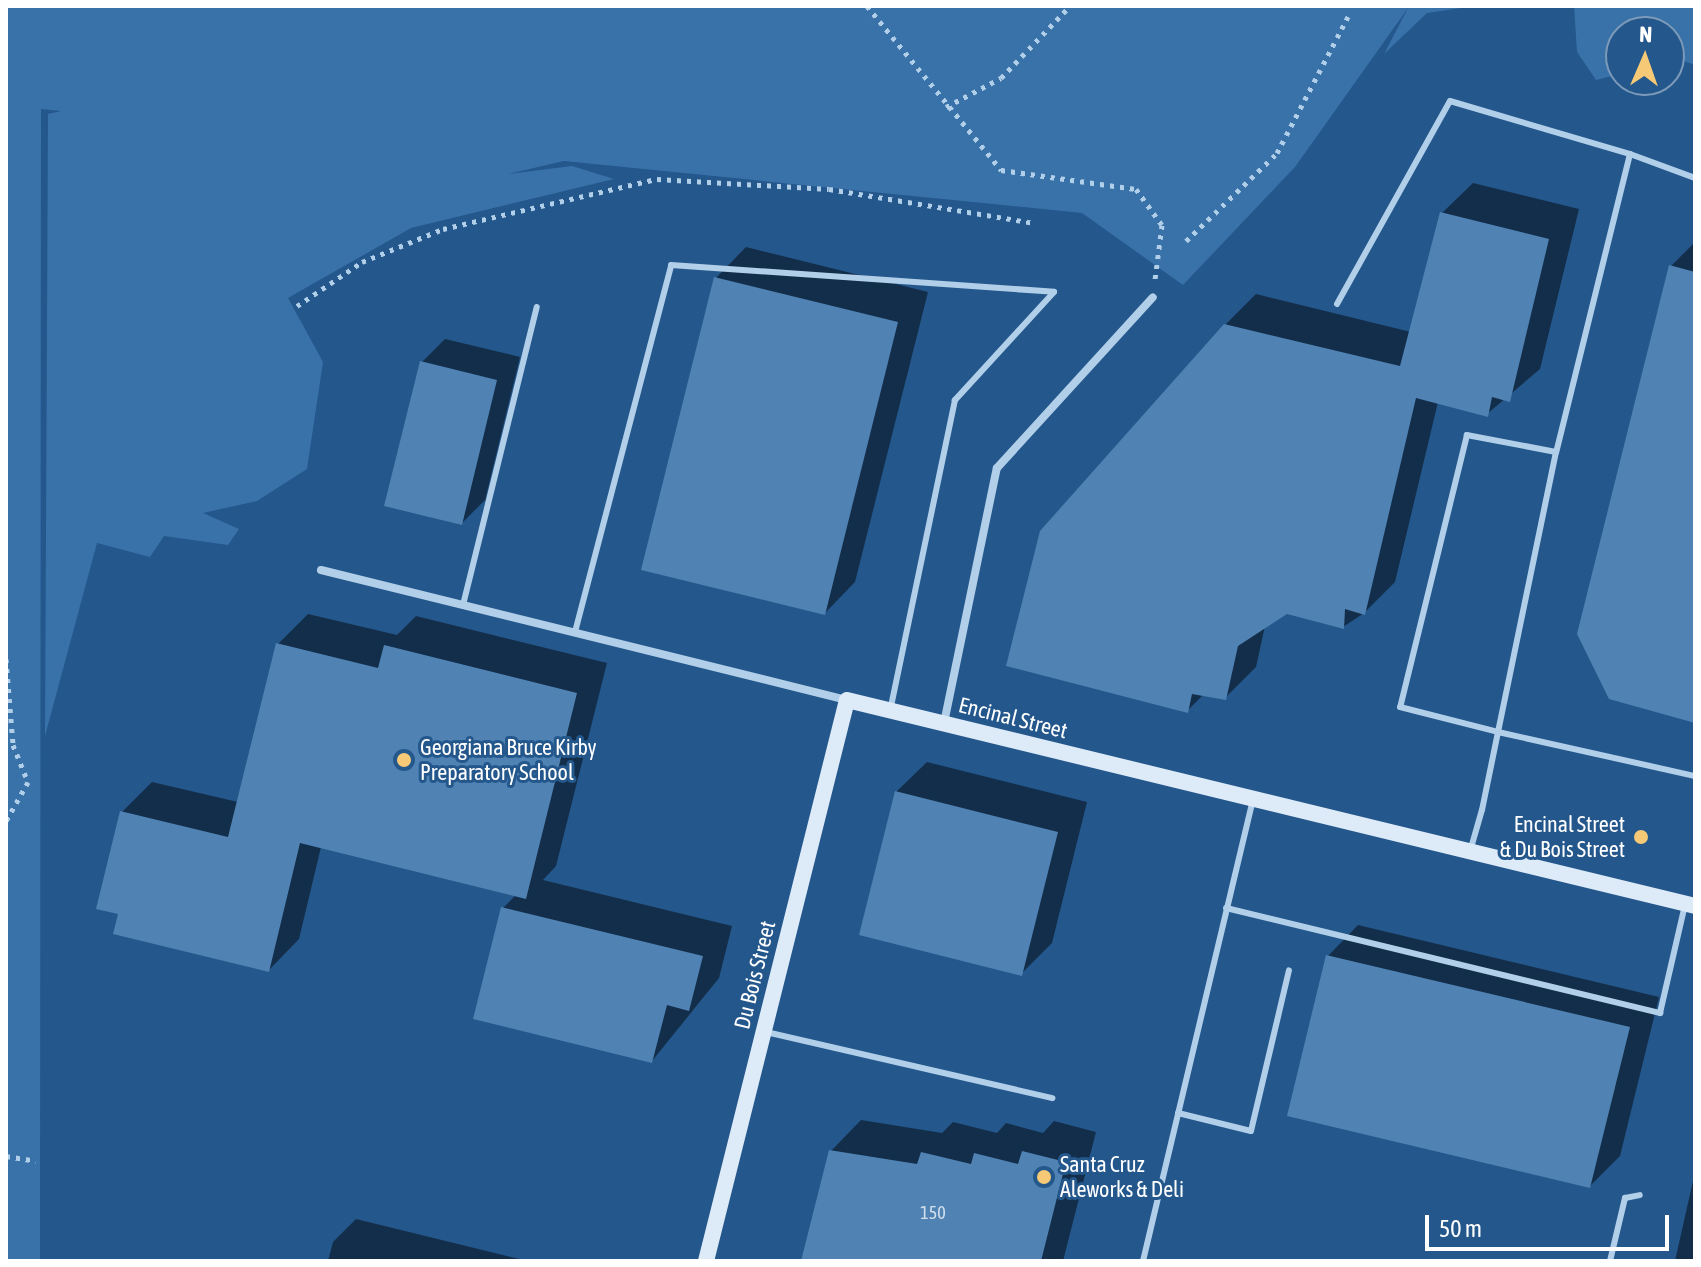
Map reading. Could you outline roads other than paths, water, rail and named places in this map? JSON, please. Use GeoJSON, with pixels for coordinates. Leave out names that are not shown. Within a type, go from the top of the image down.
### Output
{"type":"FeatureCollection","features":[{"type":"Feature","properties":{"kind":"street"},"geometry":{"type":"LineString","coordinates":[[944,724],[997,468],[1153,297]]}},
{"type":"Feature","properties":{"kind":"street","name":"Encinal Street"},"geometry":{"type":"LineString","coordinates":[[321,570],[1690,905]]}},
{"type":"Feature","properties":{"kind":"street","name":"Du Bois Street"},"geometry":{"type":"LineString","coordinates":[[706,1261],[847,700]]}},
{"type":"Feature","properties":{"kind":"lane"},"geometry":{"type":"LineString","coordinates":[[1337,304],[1450,101],[1630,154],[1695,178]]}},
{"type":"Feature","properties":{"kind":"lane"},"geometry":{"type":"LineString","coordinates":[[1470,852],[1556,452],[1630,154]]}},
{"type":"Feature","properties":{"kind":"lane"},"geometry":{"type":"LineString","coordinates":[[575,632],[671,265],[1054,292],[955,400],[890,711]]}},
{"type":"Feature","properties":{"kind":"lane"},"geometry":{"type":"LineString","coordinates":[[463,605],[537,307]]}},
{"type":"Feature","properties":{"kind":"lane"},"geometry":{"type":"LineString","coordinates":[[1556,452],[1467,435],[1400,707],[1695,776]]}},
{"type":"Feature","properties":{"kind":"lane"},"geometry":{"type":"LineString","coordinates":[[1143,1261],[1253,799]]}},
{"type":"Feature","properties":{"kind":"lane"},"geometry":{"type":"LineString","coordinates":[[1226,908],[1660,1013],[1690,905]]}},
{"type":"Feature","properties":{"kind":"lane"},"geometry":{"type":"LineString","coordinates":[[1178,1113],[1251,1131],[1289,970]]}},
{"type":"Feature","properties":{"kind":"lane"},"geometry":{"type":"LineString","coordinates":[[763,1031],[1052,1098]]}},
{"type":"Feature","properties":{"kind":"lane"},"geometry":{"type":"LineString","coordinates":[[1610,1261],[1625,1198],[1640,1195]]}},
{"type":"Feature","properties":{"kind":"place","name":"Georgiana Bruce Kirby Preparatory School"},"geometry":{"type":"Point","coordinates":[404,760]}},
{"type":"Feature","properties":{"kind":"place","name":"Encinal Street & Du Bois Street"},"geometry":{"type":"Point","coordinates":[1641,837]}},
{"type":"Feature","properties":{"kind":"place","name":"Santa Cruz Aleworks & Deli"},"geometry":{"type":"Point","coordinates":[1044,1177]}}]}
